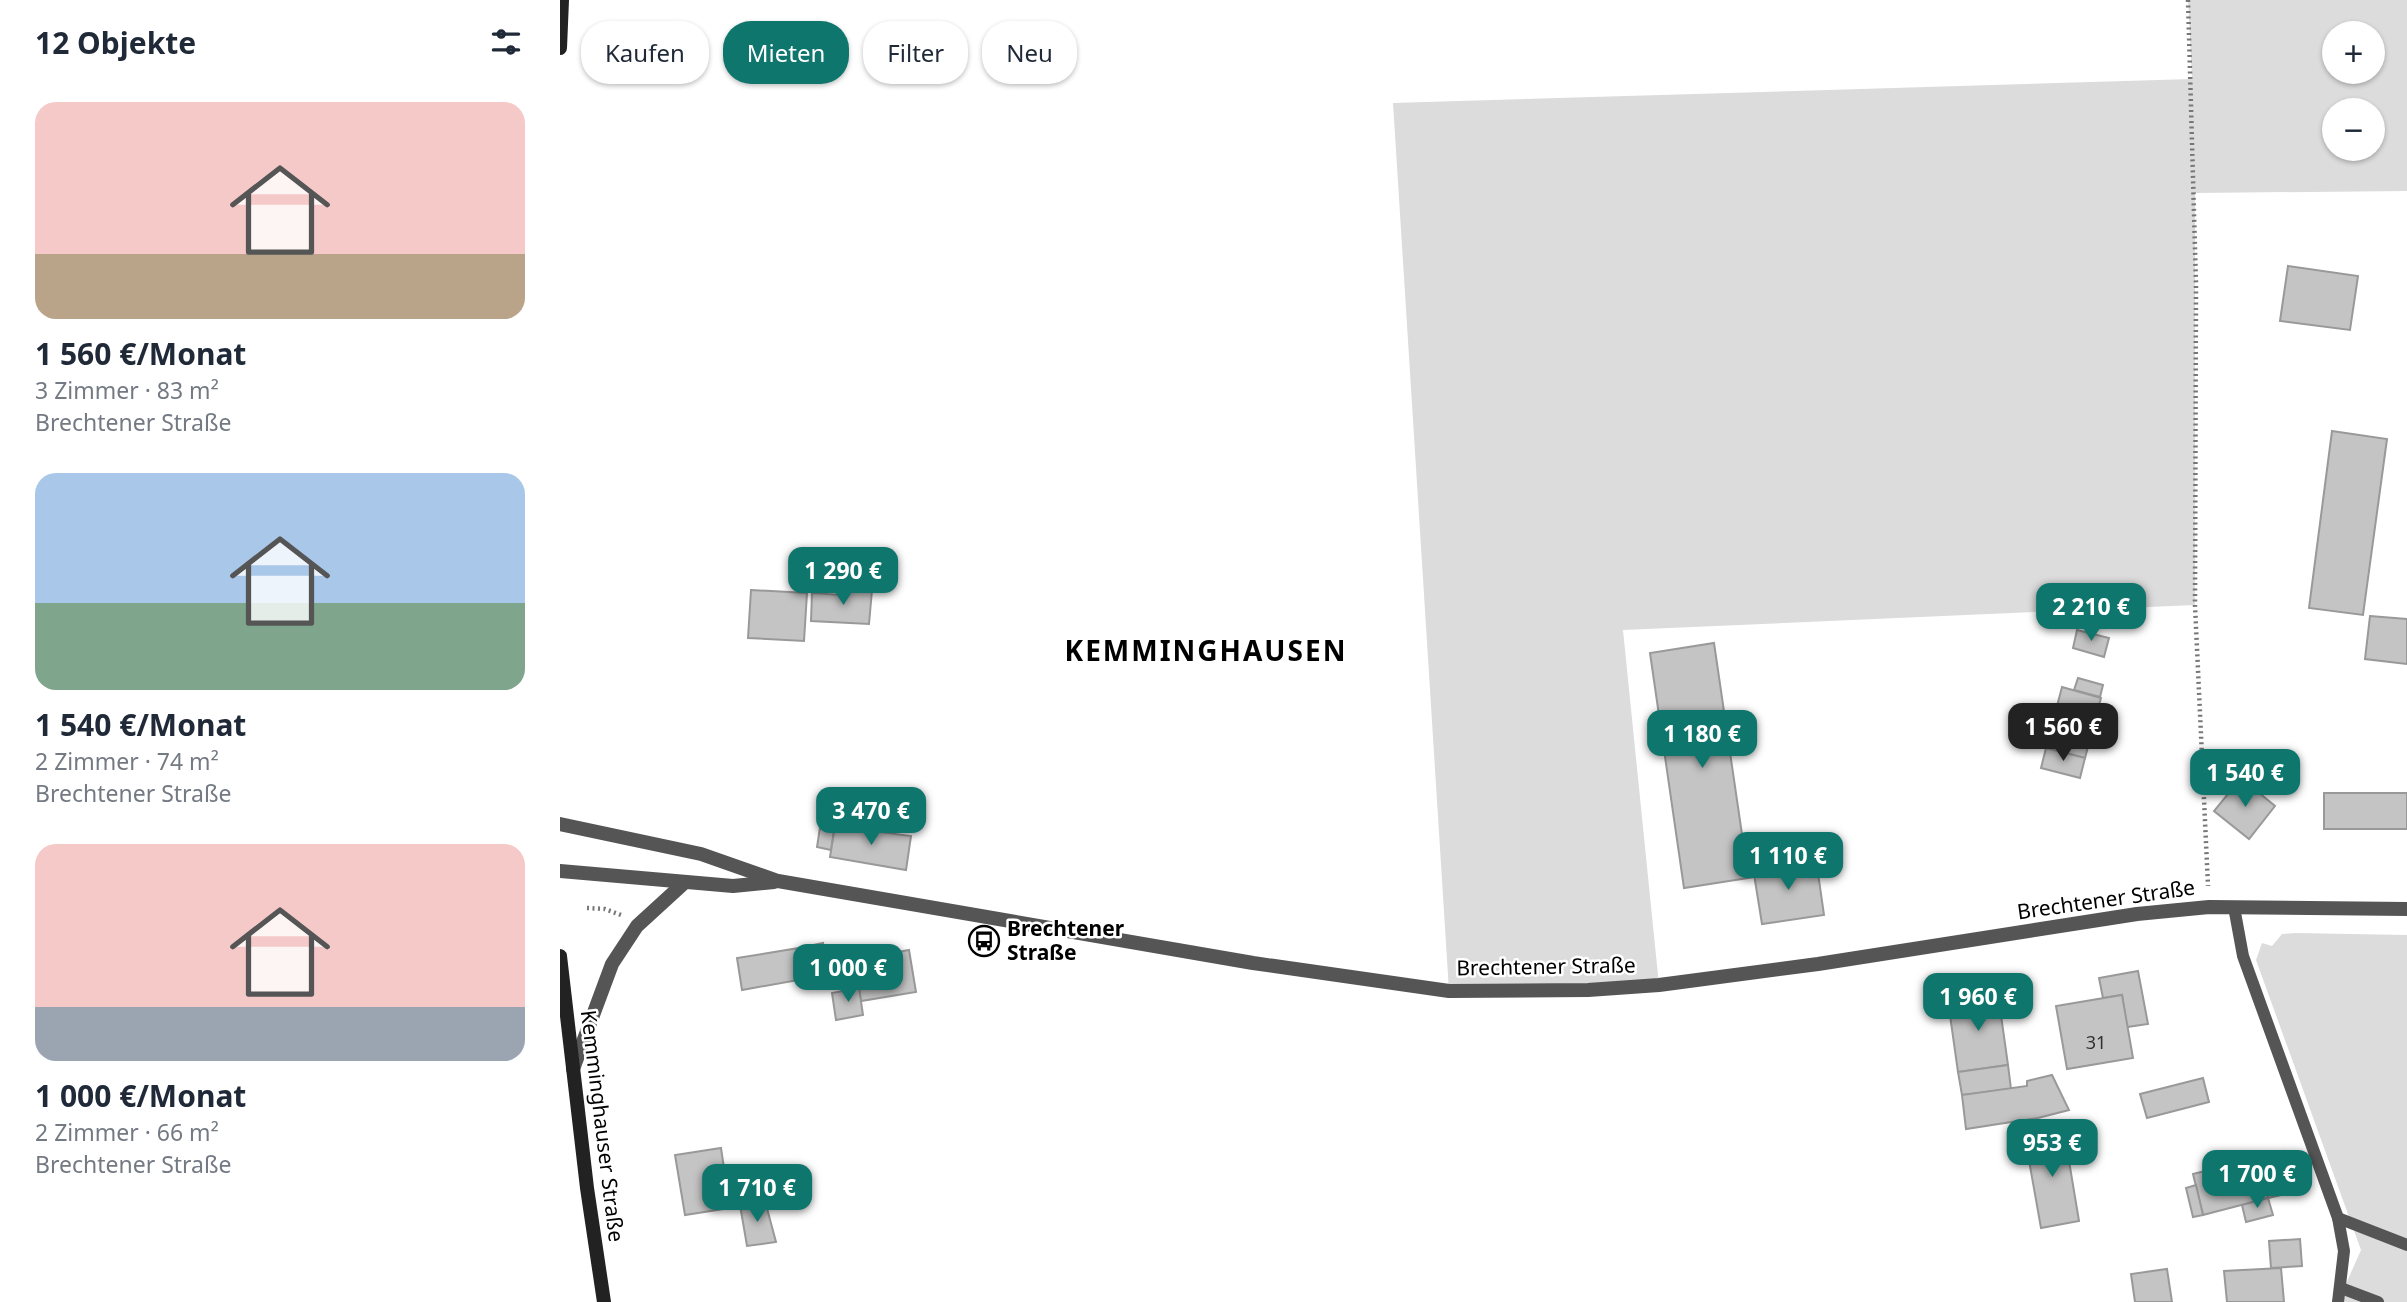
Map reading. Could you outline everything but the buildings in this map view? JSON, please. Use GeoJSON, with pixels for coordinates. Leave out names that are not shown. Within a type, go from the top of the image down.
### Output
{"type":"FeatureCollection","features":[{"type":"Feature","properties":{"kind":"main road"},"geometry":{"type":"LineString","coordinates":[[560,48],[562,0]]}},
{"type":"Feature","properties":{"kind":"main road","name":"Kemminghauser Straße"},"geometry":{"type":"LineString","coordinates":[[560,956],[604,1302]]}},
{"type":"Feature","properties":{"kind":"street","name":"Brechtener Straße"},"geometry":{"type":"LineString","coordinates":[[560,824],[701,854],[778,881],[1253,963],[1450,991],[1659,985],[1818,964],[2137,914],[2209,907],[2407,909]]}},
{"type":"Feature","properties":{"kind":"street","name":"Brechtener Straße"},"geometry":{"type":"LineString","coordinates":[[560,871],[733,886],[778,881]]}},
{"type":"Feature","properties":{"kind":"street"},"geometry":{"type":"LineString","coordinates":[[573,1069],[612,964],[638,926],[684,883]]}},
{"type":"Feature","properties":{"kind":"lane"},"geometry":{"type":"LineString","coordinates":[[2234,907],[2243,956],[2338,1218],[2344,1251],[2337,1302]]}},
{"type":"Feature","properties":{"kind":"lane"},"geometry":{"type":"LineString","coordinates":[[2338,1218],[2407,1245]]}},
{"type":"Feature","properties":{"kind":"lane"},"geometry":{"type":"LineString","coordinates":[[2341,1288],[2378,1302]]}},
{"type":"Feature","properties":{"kind":"path"},"geometry":{"type":"LineString","coordinates":[[2188,0],[2196,284],[2195,605],[2209,907]]}},
{"type":"Feature","properties":{"kind":"path"},"geometry":{"type":"LineString","coordinates":[[587,908],[605,909],[628,918]]}},
{"type":"Feature","properties":{"kind":"shaded area"},"geometry":{"type":"Polygon","coordinates":[[[2188,0],[2407,0],[2407,191],[2195,193],[2195,605],[1623,630],[1659,985],[1449,991],[1393,103],[2192,79],[2188,0]]]}},
{"type":"Feature","properties":{"kind":"shaded area"},"geometry":{"type":"Polygon","coordinates":[[[2282,934],[2407,935],[2407,1302],[2338,1302],[2361,1250],[2256,960],[2262,943],[2272,946],[2282,934]]]}},
{"type":"Feature","properties":{"kind":"place","name":"Brechtener Straße"},"geometry":{"type":"Point","coordinates":[984,941]}},
{"type":"Feature","properties":{"kind":"district","name":"KEMMINGHAUSEN"},"geometry":{"type":"Point","coordinates":[1206,651]}}]}
